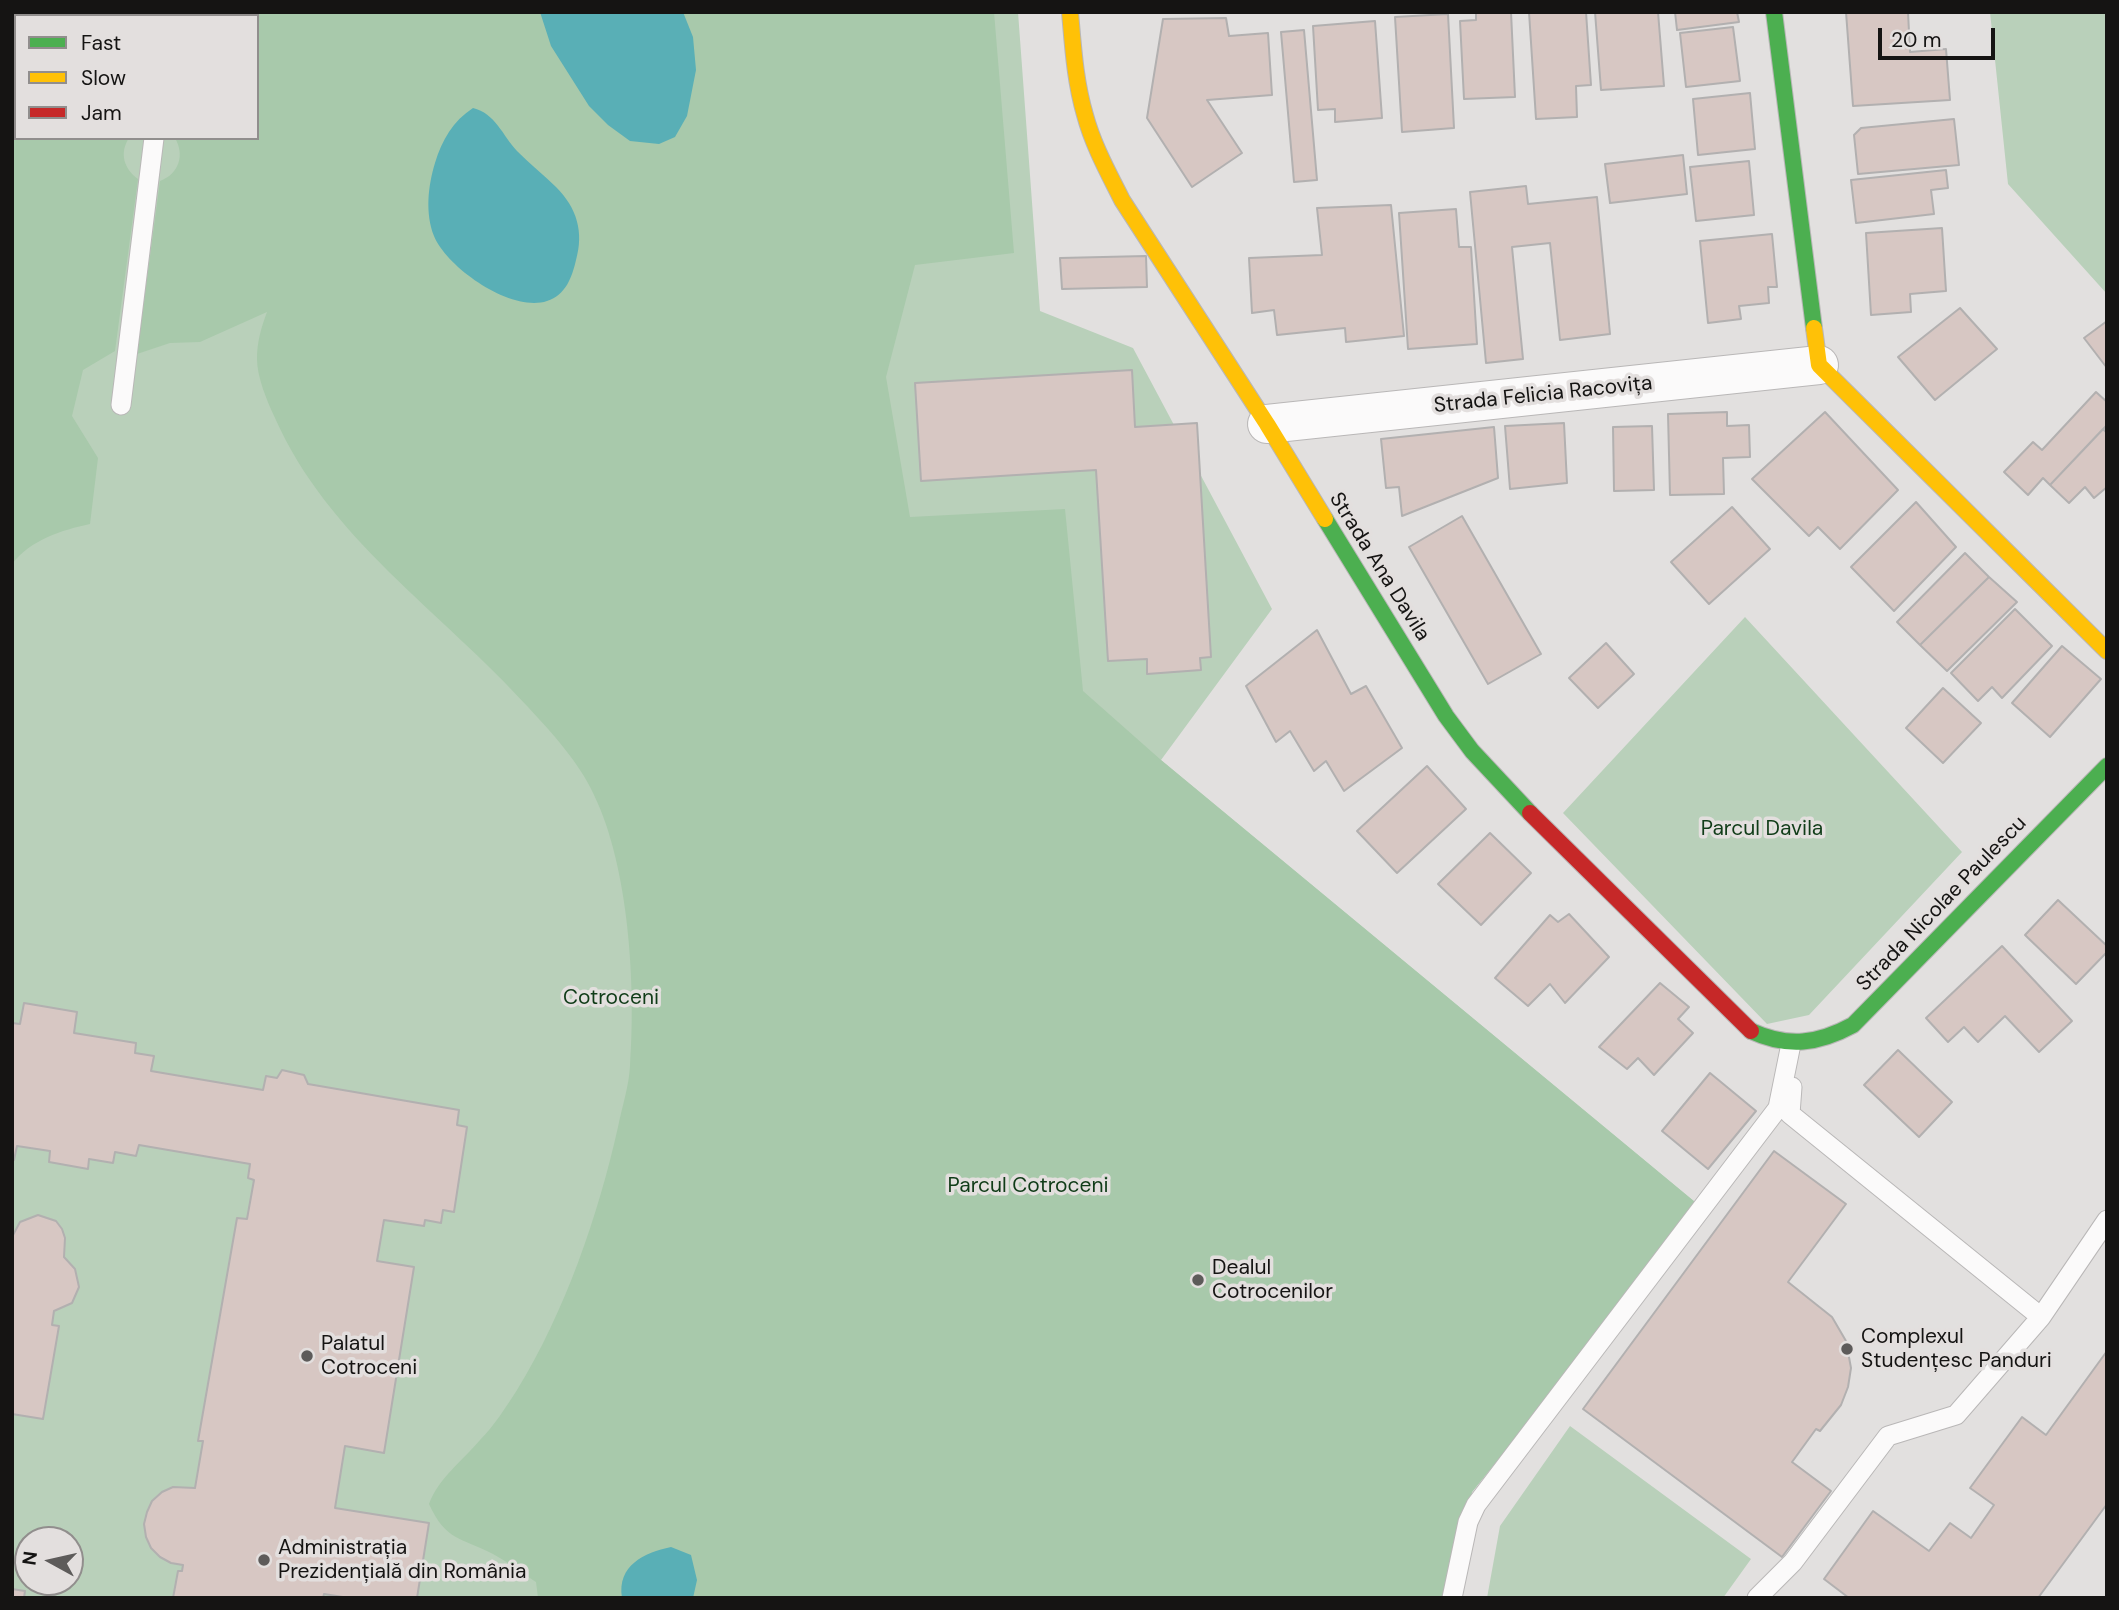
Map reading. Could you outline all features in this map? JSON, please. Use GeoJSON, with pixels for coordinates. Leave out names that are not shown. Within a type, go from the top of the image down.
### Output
{"type":"FeatureCollection","features":[{"type":"Feature","properties":{"kind":"street","name":"Strada Ana Davila"},"geometry":{"type":"LineString","coordinates":[[1070,12],[1080,97],[1102,162],[1122,200],[1267,424],[1446,716],[1504,788],[1748,1030],[1762,1037],[1791,1044]]}},
{"type":"Feature","properties":{"kind":"street"},"geometry":{"type":"LineString","coordinates":[[1774,12],[1819,365],[2107,651]]}},
{"type":"Feature","properties":{"kind":"street","name":"Strada Felicia Racovița"},"geometry":{"type":"LineString","coordinates":[[1267,424],[1819,365]]}},
{"type":"Feature","properties":{"kind":"street","name":"Strada Nicolae Paulescu"},"geometry":{"type":"LineString","coordinates":[[1791,1044],[1823,1040],[1853,1025],[2107,766]]}},
{"type":"Feature","properties":{"kind":"lane"},"geometry":{"type":"LineString","coordinates":[[121,405],[154,140]]}},
{"type":"Feature","properties":{"kind":"lane"},"geometry":{"type":"LineString","coordinates":[[1791,1044],[1790,1114],[2041,1317]]}},
{"type":"Feature","properties":{"kind":"lane"},"geometry":{"type":"LineString","coordinates":[[1452,1598],[1468,1522],[1476,1505],[1778,1108],[1791,1044]]}},
{"type":"Feature","properties":{"kind":"lane"},"geometry":{"type":"LineString","coordinates":[[1757,1598],[1793,1562],[1888,1436],[1956,1415],[2041,1317],[2107,1220]]}},
{"type":"Feature","properties":{"kind":"green space","name":"Parcul Cotroceni"},"geometry":{"type":"Polygon","coordinates":[[[12,12],[1018,12],[1040,311],[1133,348],[1272,609],[1161,760],[1701,1207],[1472,1492],[1448,1598],[12,1598],[12,12]]]}},
{"type":"Feature","properties":{"kind":"green space"},"geometry":{"type":"Polygon","coordinates":[[[12,12],[158,12],[14,14],[14,140],[128,140],[124,149],[126,166],[138,179],[115,351],[83,370],[72,416],[98,458],[90,524],[37,542],[12,564],[12,12]]]}},
{"type":"Feature","properties":{"kind":"green space","name":"Parcul Cotroceni"},"geometry":{"type":"Polygon","coordinates":[[[994,12],[1014,253],[915,265],[886,377],[910,517],[1065,509],[1083,691],[1161,760],[1701,1207],[1472,1492],[1448,1598],[538,1598],[536,1582],[499,1557],[455,1537],[442,1525],[429,1504],[433,1495],[495,1423],[534,1360],[565,1296],[601,1195],[630,1066],[632,1000],[622,891],[606,824],[588,783],[573,760],[495,672],[389,572],[356,537],[325,500],[298,461],[272,411],[259,373],[258,347],[267,312],[200,342],[170,343],[137,354],[160,181],[176,169],[180,151],[176,140],[259,140],[259,14],[180,14],[994,12]]]}},
{"type":"Feature","properties":{"kind":"green space"},"geometry":{"type":"Polygon","coordinates":[[[1990,12],[2107,12],[2107,294],[2008,184],[1990,12]]]}},
{"type":"Feature","properties":{"kind":"green space","name":"Parcul Davila"},"geometry":{"type":"Polygon","coordinates":[[[1745,617],[1962,852],[1809,1015],[1767,1024],[1563,813],[1745,617]]]}},
{"type":"Feature","properties":{"kind":"green space"},"geometry":{"type":"Polygon","coordinates":[[[1570,1426],[1751,1559],[1723,1598],[1487,1598],[1500,1526],[1570,1426]]]}},
{"type":"Feature","properties":{"kind":"water"},"geometry":{"type":"Polygon","coordinates":[[[540,12],[683,12],[693,37],[696,70],[687,116],[675,137],[659,144],[630,141],[608,125],[589,106],[551,46],[540,12]]]}},
{"type":"Feature","properties":{"kind":"water"},"geometry":{"type":"Polygon","coordinates":[[[473,108],[493,120],[517,151],[563,195],[574,212],[579,240],[574,266],[563,290],[547,301],[533,303],[516,300],[482,285],[452,261],[434,236],[428,200],[435,163],[449,132],[473,108]]]}},
{"type":"Feature","properties":{"kind":"water"},"geometry":{"type":"Polygon","coordinates":[[[671,1547],[691,1555],[697,1580],[693,1598],[622,1598],[624,1577],[628,1569],[642,1557],[671,1547]]]}},
{"type":"Feature","properties":{"kind":"building"},"geometry":{"type":"Polygon","coordinates":[[[1476,12],[1511,12],[1515,97],[1464,99],[1460,21],[1476,20],[1476,12]]]}},
{"type":"Feature","properties":{"kind":"building"},"geometry":{"type":"Polygon","coordinates":[[[1529,12],[1586,12],[1591,85],[1576,86],[1577,117],[1536,119],[1529,12]]]}},
{"type":"Feature","properties":{"kind":"building"},"geometry":{"type":"Polygon","coordinates":[[[1595,12],[1658,12],[1664,86],[1601,90],[1595,12]]]}},
{"type":"Feature","properties":{"kind":"building"},"geometry":{"type":"Polygon","coordinates":[[[1675,12],[1737,12],[1739,22],[1677,30],[1675,12]]]}},
{"type":"Feature","properties":{"kind":"building"},"geometry":{"type":"Polygon","coordinates":[[[1846,12],[1908,12],[1910,52],[1946,49],[1950,100],[1853,106],[1846,12]]]}},
{"type":"Feature","properties":{"kind":"building"},"geometry":{"type":"Polygon","coordinates":[[[1448,14],[1454,128],[1402,132],[1395,17],[1448,14]]]}},
{"type":"Feature","properties":{"kind":"building"},"geometry":{"type":"Polygon","coordinates":[[[1226,18],[1229,36],[1268,33],[1272,95],[1207,100],[1242,153],[1192,187],[1147,118],[1163,19],[1226,18]]]}},
{"type":"Feature","properties":{"kind":"building"},"geometry":{"type":"Polygon","coordinates":[[[1375,21],[1382,118],[1335,122],[1335,109],[1318,110],[1313,26],[1375,21]]]}},
{"type":"Feature","properties":{"kind":"building"},"geometry":{"type":"Polygon","coordinates":[[[1733,27],[1740,81],[1686,87],[1680,33],[1733,27]]]}},
{"type":"Feature","properties":{"kind":"building"},"geometry":{"type":"Polygon","coordinates":[[[1304,30],[1317,180],[1294,182],[1281,32],[1304,30]]]}},
{"type":"Feature","properties":{"kind":"building"},"geometry":{"type":"Polygon","coordinates":[[[1750,93],[1755,149],[1698,155],[1693,99],[1750,93]]]}},
{"type":"Feature","properties":{"kind":"building"},"geometry":{"type":"Polygon","coordinates":[[[1954,119],[1959,165],[1858,174],[1854,135],[1861,128],[1954,119]]]}},
{"type":"Feature","properties":{"kind":"building"},"geometry":{"type":"Polygon","coordinates":[[[1683,155],[1687,194],[1610,203],[1605,164],[1683,155]]]}},
{"type":"Feature","properties":{"kind":"building"},"geometry":{"type":"Polygon","coordinates":[[[1749,161],[1754,215],[1696,221],[1690,167],[1749,161]]]}},
{"type":"Feature","properties":{"kind":"building"},"geometry":{"type":"Polygon","coordinates":[[[1946,170],[1948,188],[1931,190],[1934,214],[1856,223],[1851,180],[1946,170]]]}},
{"type":"Feature","properties":{"kind":"building"},"geometry":{"type":"Polygon","coordinates":[[[1526,186],[1528,204],[1597,197],[1610,334],[1560,340],[1550,243],[1512,247],[1523,359],[1486,363],[1470,192],[1526,186]]]}},
{"type":"Feature","properties":{"kind":"building"},"geometry":{"type":"Polygon","coordinates":[[[1391,205],[1404,336],[1346,342],[1345,328],[1277,335],[1274,310],[1252,313],[1249,258],[1322,255],[1317,208],[1391,205]]]}},
{"type":"Feature","properties":{"kind":"building"},"geometry":{"type":"Polygon","coordinates":[[[1456,209],[1459,247],[1471,247],[1477,344],[1408,349],[1399,213],[1456,209]]]}},
{"type":"Feature","properties":{"kind":"building"},"geometry":{"type":"Polygon","coordinates":[[[1942,228],[1946,291],[1910,294],[1911,312],[1871,315],[1866,233],[1942,228]]]}},
{"type":"Feature","properties":{"kind":"building"},"geometry":{"type":"Polygon","coordinates":[[[1772,234],[1777,287],[1768,287],[1769,303],[1739,306],[1741,319],[1708,323],[1700,241],[1772,234]]]}},
{"type":"Feature","properties":{"kind":"building"},"geometry":{"type":"Polygon","coordinates":[[[1146,256],[1147,287],[1062,289],[1060,258],[1146,256]]]}},
{"type":"Feature","properties":{"kind":"building"},"geometry":{"type":"Polygon","coordinates":[[[1960,308],[1997,349],[1935,400],[1898,357],[1960,308]]]}},
{"type":"Feature","properties":{"kind":"building"},"geometry":{"type":"Polygon","coordinates":[[[2107,321],[2107,368],[2084,338],[2107,321]]]}},
{"type":"Feature","properties":{"kind":"building"},"geometry":{"type":"Polygon","coordinates":[[[1132,370],[1135,427],[1197,423],[1211,657],[1200,658],[1201,670],[1147,674],[1147,659],[1108,661],[1096,470],[921,481],[915,383],[1132,370]]]}},
{"type":"Feature","properties":{"kind":"building"},"geometry":{"type":"Polygon","coordinates":[[[2096,392],[2107,402],[2107,425],[2050,485],[2043,478],[2028,495],[2004,472],[2033,442],[2042,450],[2096,392]]]}},
{"type":"Feature","properties":{"kind":"building"},"geometry":{"type":"Polygon","coordinates":[[[1727,412],[1727,426],[1749,425],[1750,457],[1723,458],[1724,494],[1670,495],[1668,414],[1727,412]]]}},
{"type":"Feature","properties":{"kind":"building"},"geometry":{"type":"Polygon","coordinates":[[[1825,412],[1898,490],[1840,549],[1818,527],[1809,536],[1752,479],[1825,412]]]}},
{"type":"Feature","properties":{"kind":"building"},"geometry":{"type":"Polygon","coordinates":[[[1564,423],[1567,483],[1510,489],[1505,426],[1564,423]]]}},
{"type":"Feature","properties":{"kind":"building"},"geometry":{"type":"Polygon","coordinates":[[[1652,426],[1654,490],[1614,491],[1613,427],[1652,426]]]}},
{"type":"Feature","properties":{"kind":"building"},"geometry":{"type":"Polygon","coordinates":[[[1494,427],[1498,478],[1402,516],[1399,487],[1386,488],[1381,439],[1494,427]]]}},
{"type":"Feature","properties":{"kind":"building"},"geometry":{"type":"Polygon","coordinates":[[[2103,429],[2107,433],[2107,487],[2094,498],[2085,487],[2069,503],[2050,485],[2103,429]]]}},
{"type":"Feature","properties":{"kind":"building"},"geometry":{"type":"Polygon","coordinates":[[[1916,502],[1956,547],[1894,611],[1851,567],[1916,502]]]}},
{"type":"Feature","properties":{"kind":"building"},"geometry":{"type":"Polygon","coordinates":[[[1732,507],[1770,549],[1709,604],[1671,562],[1732,507]]]}},
{"type":"Feature","properties":{"kind":"building"},"geometry":{"type":"Polygon","coordinates":[[[1462,516],[1541,654],[1488,684],[1409,547],[1462,516]]]}},
{"type":"Feature","properties":{"kind":"building"},"geometry":{"type":"Polygon","coordinates":[[[1965,553],[1989,577],[1920,645],[1897,622],[1965,553]]]}},
{"type":"Feature","properties":{"kind":"building"},"geometry":{"type":"Polygon","coordinates":[[[1989,577],[2017,602],[1947,671],[1920,645],[1989,577]]]}},
{"type":"Feature","properties":{"kind":"building"},"geometry":{"type":"Polygon","coordinates":[[[2015,609],[2052,646],[2002,698],[1992,687],[1978,701],[1951,673],[2015,609]]]}},
{"type":"Feature","properties":{"kind":"building"},"geometry":{"type":"Polygon","coordinates":[[[1317,630],[1351,694],[1366,686],[1402,748],[1344,791],[1326,761],[1314,771],[1290,731],[1276,742],[1246,686],[1317,630]]]}},
{"type":"Feature","properties":{"kind":"building"},"geometry":{"type":"Polygon","coordinates":[[[1606,643],[1634,674],[1598,708],[1569,678],[1606,643]]]}},
{"type":"Feature","properties":{"kind":"building"},"geometry":{"type":"Polygon","coordinates":[[[2062,646],[2101,679],[2050,737],[2012,703],[2062,646]]]}},
{"type":"Feature","properties":{"kind":"building"},"geometry":{"type":"Polygon","coordinates":[[[1943,688],[1981,723],[1943,763],[1906,728],[1943,688]]]}},
{"type":"Feature","properties":{"kind":"building"},"geometry":{"type":"Polygon","coordinates":[[[1427,766],[1466,809],[1397,873],[1357,831],[1427,766]]]}},
{"type":"Feature","properties":{"kind":"building"},"geometry":{"type":"Polygon","coordinates":[[[1490,833],[1531,873],[1481,925],[1438,884],[1490,833]]]}},
{"type":"Feature","properties":{"kind":"building"},"geometry":{"type":"Polygon","coordinates":[[[2058,900],[2107,946],[2107,952],[2076,984],[2025,935],[2058,900]]]}},
{"type":"Feature","properties":{"kind":"building"},"geometry":{"type":"Polygon","coordinates":[[[1569,914],[1609,957],[1565,1003],[1550,984],[1528,1006],[1495,978],[1550,915],[1558,922],[1569,914]]]}},
{"type":"Feature","properties":{"kind":"building"},"geometry":{"type":"Polygon","coordinates":[[[2002,946],[2072,1021],[2039,1052],[2005,1016],[1978,1042],[1964,1027],[1948,1042],[1926,1018],[2002,946]]]}},
{"type":"Feature","properties":{"kind":"building"},"geometry":{"type":"Polygon","coordinates":[[[1660,983],[1689,1007],[1678,1019],[1693,1033],[1654,1075],[1638,1058],[1627,1069],[1599,1047],[1660,983]]]}},
{"type":"Feature","properties":{"kind":"building","name":"Palatul Cotroceni"},"geometry":{"type":"Polygon","coordinates":[[[24,1003],[77,1012],[74,1033],[136,1043],[135,1053],[154,1056],[151,1071],[263,1090],[266,1076],[277,1078],[282,1070],[304,1075],[308,1084],[459,1110],[457,1125],[467,1127],[454,1212],[443,1210],[441,1223],[425,1220],[424,1226],[384,1220],[377,1261],[414,1267],[384,1453],[345,1446],[335,1508],[429,1523],[417,1598],[349,1598],[324,1594],[323,1598],[173,1598],[178,1571],[182,1571],[183,1565],[171,1563],[151,1548],[144,1524],[152,1501],[162,1492],[173,1487],[195,1488],[203,1441],[198,1441],[237,1218],[247,1219],[254,1180],[248,1178],[250,1164],[139,1145],[136,1156],[115,1152],[113,1163],[89,1159],[88,1169],[49,1162],[50,1151],[17,1146],[12,1160],[12,1023],[20,1024],[24,1003]]]}},
{"type":"Feature","properties":{"kind":"building"},"geometry":{"type":"Polygon","coordinates":[[[1898,1050],[1952,1102],[1919,1137],[1864,1085],[1898,1050]]]}},
{"type":"Feature","properties":{"kind":"building"},"geometry":{"type":"Polygon","coordinates":[[[1710,1073],[1756,1111],[1708,1169],[1662,1131],[1710,1073]]]}},
{"type":"Feature","properties":{"kind":"building"},"geometry":{"type":"Polygon","coordinates":[[[1774,1151],[1846,1204],[1788,1282],[1832,1317],[1846,1341],[1851,1368],[1841,1405],[1820,1431],[1816,1429],[1792,1462],[1831,1491],[1782,1557],[1583,1409],[1774,1151]]]}},
{"type":"Feature","properties":{"kind":"building"},"geometry":{"type":"Polygon","coordinates":[[[38,1215],[56,1221],[62,1229],[65,1238],[64,1257],[75,1269],[79,1287],[72,1303],[54,1311],[52,1325],[59,1326],[43,1419],[12,1414],[12,1237],[20,1222],[38,1215]]]}},
{"type":"Feature","properties":{"kind":"building"},"geometry":{"type":"Polygon","coordinates":[[[2107,1351],[2107,1504],[2038,1598],[1849,1598],[1824,1579],[1873,1511],[1929,1551],[1950,1523],[1971,1538],[1994,1505],[1970,1488],[2022,1417],[2046,1435],[2107,1351]]]}},
{"type":"Feature","properties":{"kind":"building"},"geometry":{"type":"Polygon","coordinates":[[[12,1589],[14,1596],[24,1596],[24,1598],[12,1598],[12,1589]]]}},
{"type":"Feature","properties":{"kind":"traffic: fast"},"geometry":{"type":"LineString","coordinates":[[1774,12],[1814,328]]}},
{"type":"Feature","properties":{"kind":"traffic: fast"},"geometry":{"type":"LineString","coordinates":[[1325,519],[1446,716],[1472,751],[1530,813]]}},
{"type":"Feature","properties":{"kind":"traffic: fast"},"geometry":{"type":"LineString","coordinates":[[1751,1031],[1778,1040],[1803,1042],[1828,1036],[1853,1025],[2107,766]]}},
{"type":"Feature","properties":{"kind":"traffic: slow"},"geometry":{"type":"LineString","coordinates":[[1070,12],[1082,102],[1092,137],[1111,179],[1325,519]]}},
{"type":"Feature","properties":{"kind":"traffic: slow"},"geometry":{"type":"LineString","coordinates":[[1814,328],[1819,365],[2107,651]]}},
{"type":"Feature","properties":{"kind":"traffic: jam"},"geometry":{"type":"LineString","coordinates":[[1530,813],[1751,1031]]}},
{"type":"Feature","properties":{"kind":"place","name":"Dealul Cotrocenilor"},"geometry":{"type":"Point","coordinates":[1198,1280]}},
{"type":"Feature","properties":{"kind":"place","name":"Complexul Studențesc Panduri"},"geometry":{"type":"Point","coordinates":[1847,1349]}},
{"type":"Feature","properties":{"kind":"place","name":"Palatul Cotroceni"},"geometry":{"type":"Point","coordinates":[307,1356]}},
{"type":"Feature","properties":{"kind":"place","name":"Administrația Prezidențială din România"},"geometry":{"type":"Point","coordinates":[264,1560]}},
{"type":"Feature","properties":{"kind":"park label","name":"Cotroceni"},"geometry":{"type":"Point","coordinates":[611,998]}}]}
